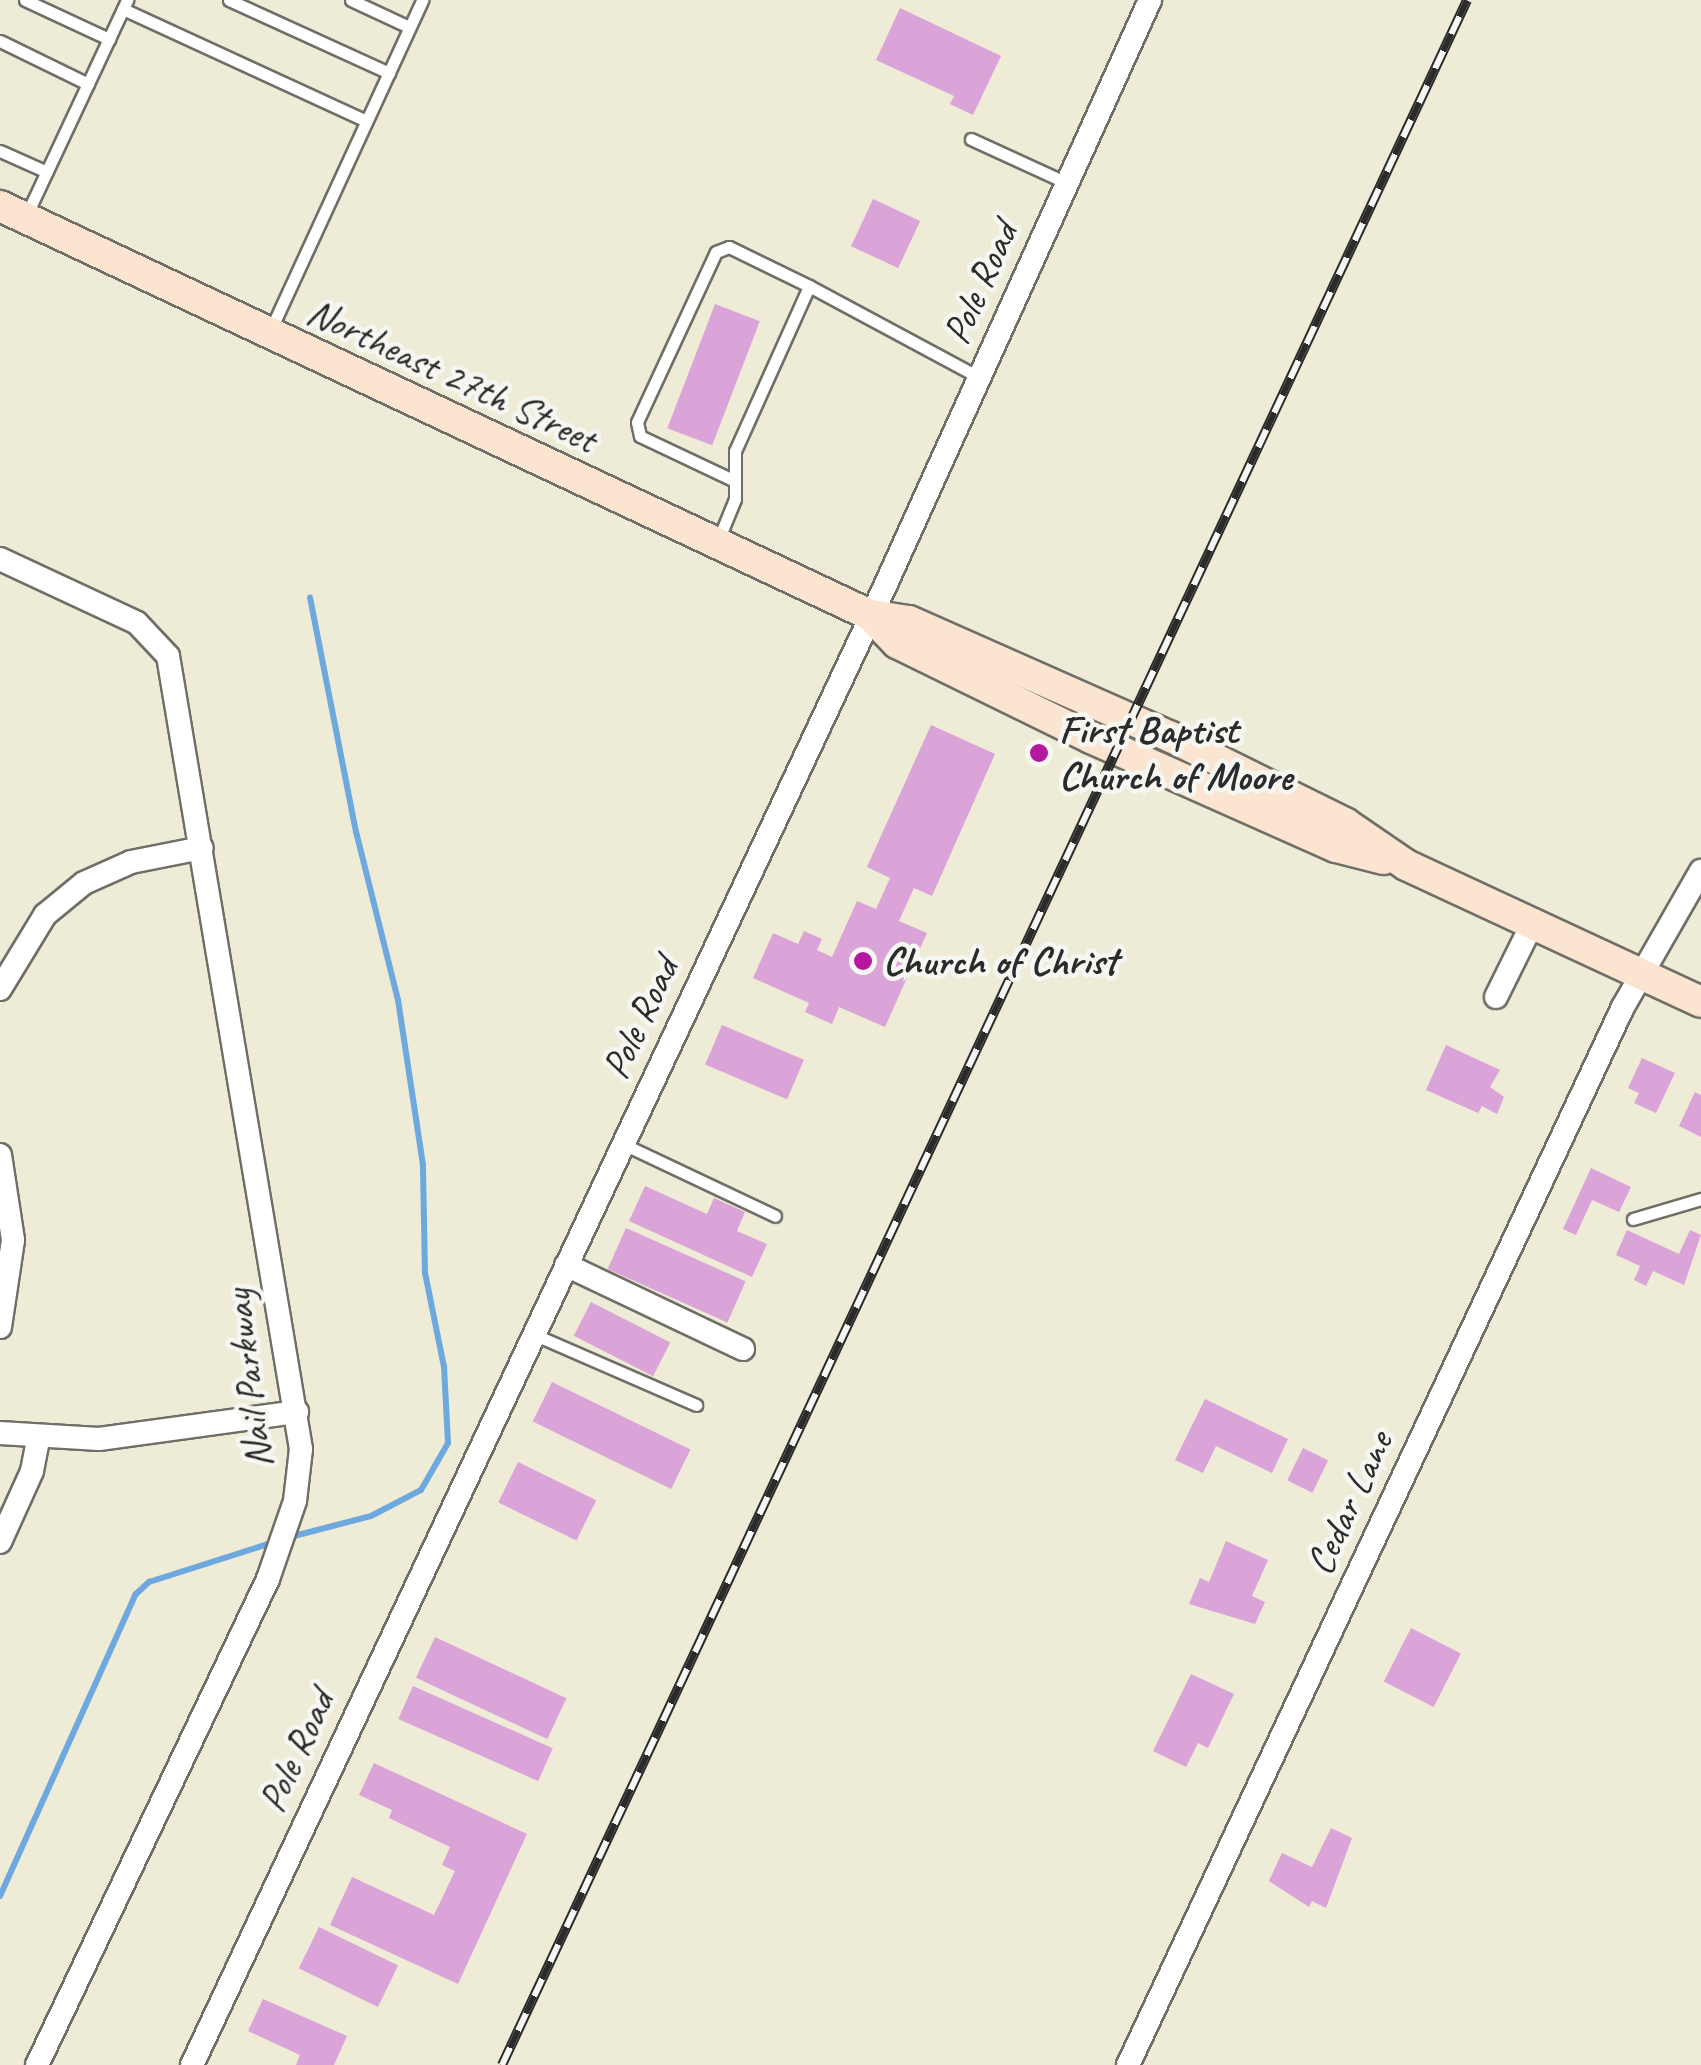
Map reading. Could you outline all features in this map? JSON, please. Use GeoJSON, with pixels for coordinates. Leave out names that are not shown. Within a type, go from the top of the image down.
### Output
{"type":"FeatureCollection","features":[{"type":"Feature","properties":{"kind":"main road","name":"Northeast 27th Street"},"geometry":{"type":"LineString","coordinates":[[12,212],[870,615],[897,642],[1108,746],[1336,847],[1406,865],[1701,1002]]}},
{"type":"Feature","properties":{"kind":"street","name":"Pole Road"},"geometry":{"type":"LineString","coordinates":[[192,2065],[870,615],[1150,0]]}},
{"type":"Feature","properties":{"kind":"street","name":"Nail Parkway"},"geometry":{"type":"LineString","coordinates":[[0,559],[158,639],[172,670],[302,1449],[289,1523],[268,1579],[37,2065]]}},
{"type":"Feature","properties":{"kind":"street"},"geometry":{"type":"LineString","coordinates":[[0,989],[45,915],[84,883],[131,862],[202,848]]}},
{"type":"Feature","properties":{"kind":"street","name":"Cedar Lane"},"geometry":{"type":"LineString","coordinates":[[1128,2065],[1622,1006],[1701,871]]}},
{"type":"Feature","properties":{"kind":"street"},"geometry":{"type":"LineString","coordinates":[[1496,997],[1532,924]]}},
{"type":"Feature","properties":{"kind":"street"},"geometry":{"type":"LineString","coordinates":[[0,1154],[13,1240],[0,1327]]}},
{"type":"Feature","properties":{"kind":"street"},"geometry":{"type":"LineString","coordinates":[[566,1265],[743,1348]]}},
{"type":"Feature","properties":{"kind":"street"},"geometry":{"type":"LineString","coordinates":[[0,1433],[38,1439],[99,1440],[296,1412]]}},
{"type":"Feature","properties":{"kind":"street"},"geometry":{"type":"LineString","coordinates":[[0,1542],[32,1471],[38,1439]]}},
{"type":"Feature","properties":{"kind":"lane"},"geometry":{"type":"LineString","coordinates":[[24,0],[109,39]]}},
{"type":"Feature","properties":{"kind":"lane"},"geometry":{"type":"LineString","coordinates":[[229,0],[388,73]]}},
{"type":"Feature","properties":{"kind":"lane"},"geometry":{"type":"LineString","coordinates":[[352,0],[410,27]]}},
{"type":"Feature","properties":{"kind":"lane"},"geometry":{"type":"LineString","coordinates":[[269,333],[422,0]]}},
{"type":"Feature","properties":{"kind":"lane"},"geometry":{"type":"LineString","coordinates":[[12,212],[47,172],[125,4],[366,121]]}},
{"type":"Feature","properties":{"kind":"lane"},"geometry":{"type":"LineString","coordinates":[[0,41],[88,84]]}},
{"type":"Feature","properties":{"kind":"lane"},"geometry":{"type":"LineString","coordinates":[[971,139],[1067,183]]}},
{"type":"Feature","properties":{"kind":"lane"},"geometry":{"type":"LineString","coordinates":[[0,151],[47,172]]}},
{"type":"Feature","properties":{"kind":"lane"},"geometry":{"type":"LineString","coordinates":[[735,482],[640,436],[637,422],[716,252],[729,247],[978,377]]}},
{"type":"Feature","properties":{"kind":"lane"},"geometry":{"type":"LineString","coordinates":[[716,543],[735,499],[734,451],[809,286]]}},
{"type":"Feature","properties":{"kind":"lane"},"geometry":{"type":"LineString","coordinates":[[622,1144],[776,1216]]}},
{"type":"Feature","properties":{"kind":"lane"},"geometry":{"type":"LineString","coordinates":[[1633,1219],[1701,1199]]}},
{"type":"Feature","properties":{"kind":"lane"},"geometry":{"type":"LineString","coordinates":[[533,1334],[696,1405]]}},
{"type":"Feature","properties":{"kind":"building"},"geometry":{"type":"Polygon","coordinates":[[[900,8],[1001,56],[973,115],[950,104],[954,96],[876,60],[900,8]]]}},
{"type":"Feature","properties":{"kind":"building"},"geometry":{"type":"Polygon","coordinates":[[[873,199],[920,221],[898,268],[851,246],[873,199]]]}},
{"type":"Feature","properties":{"kind":"building"},"geometry":{"type":"Polygon","coordinates":[[[715,304],[760,321],[712,445],[667,428],[715,304]]]}},
{"type":"Feature","properties":{"kind":"building"},"geometry":{"type":"Polygon","coordinates":[[[931,725],[995,754],[932,896],[914,888],[899,921],[927,933],[885,1027],[839,1007],[832,1024],[805,1012],[809,1003],[753,978],[773,933],[798,944],[804,931],[822,939],[817,950],[832,957],[857,901],[876,909],[890,878],[867,867],[931,725]]]}},
{"type":"Feature","properties":{"kind":"building"},"geometry":{"type":"Polygon","coordinates":[[[722,1025],[804,1060],[787,1099],[705,1065],[722,1025]]]}},
{"type":"Feature","properties":{"kind":"building"},"geometry":{"type":"Polygon","coordinates":[[[1446,1045],[1500,1070],[1490,1087],[1504,1097],[1497,1114],[1482,1106],[1478,1113],[1426,1090],[1446,1045]]]}},
{"type":"Feature","properties":{"kind":"building"},"geometry":{"type":"Polygon","coordinates":[[[1642,1058],[1675,1073],[1656,1113],[1634,1103],[1639,1093],[1628,1088],[1642,1058]]]}},
{"type":"Feature","properties":{"kind":"building"},"geometry":{"type":"Polygon","coordinates":[[[1695,1092],[1701,1095],[1701,1137],[1679,1126],[1695,1092]]]}},
{"type":"Feature","properties":{"kind":"building"},"geometry":{"type":"Polygon","coordinates":[[[1591,1168],[1631,1187],[1619,1212],[1592,1200],[1576,1235],[1563,1229],[1591,1168]]]}},
{"type":"Feature","properties":{"kind":"building"},"geometry":{"type":"Polygon","coordinates":[[[645,1186],[707,1214],[714,1198],[745,1212],[737,1231],[767,1244],[752,1277],[629,1221],[645,1186]]]}},
{"type":"Feature","properties":{"kind":"building"},"geometry":{"type":"Polygon","coordinates":[[[626,1228],[746,1281],[727,1322],[608,1269],[626,1228]]]}},
{"type":"Feature","properties":{"kind":"building"},"geometry":{"type":"Polygon","coordinates":[[[1627,1230],[1679,1254],[1690,1230],[1701,1235],[1684,1285],[1653,1271],[1646,1286],[1634,1280],[1640,1266],[1616,1255],[1627,1230]]]}},
{"type":"Feature","properties":{"kind":"building"},"geometry":{"type":"Polygon","coordinates":[[[591,1302],[670,1342],[653,1376],[574,1336],[591,1302]]]}},
{"type":"Feature","properties":{"kind":"building"},"geometry":{"type":"Polygon","coordinates":[[[552,1382],[690,1450],[671,1489],[533,1422],[552,1382]]]}},
{"type":"Feature","properties":{"kind":"building"},"geometry":{"type":"Polygon","coordinates":[[[1205,1399],[1288,1439],[1272,1473],[1216,1446],[1203,1473],[1175,1460],[1205,1399]]]}},
{"type":"Feature","properties":{"kind":"building"},"geometry":{"type":"Polygon","coordinates":[[[1303,1448],[1328,1460],[1312,1493],[1287,1480],[1303,1448]]]}},
{"type":"Feature","properties":{"kind":"building"},"geometry":{"type":"Polygon","coordinates":[[[518,1462],[596,1500],[576,1541],[498,1502],[518,1462]]]}},
{"type":"Feature","properties":{"kind":"building"},"geometry":{"type":"Polygon","coordinates":[[[1226,1541],[1268,1560],[1252,1596],[1265,1602],[1255,1624],[1189,1604],[1200,1578],[1209,1582],[1226,1541]]]}},
{"type":"Feature","properties":{"kind":"building"},"geometry":{"type":"Polygon","coordinates":[[[1411,1628],[1461,1653],[1434,1707],[1384,1681],[1411,1628]]]}},
{"type":"Feature","properties":{"kind":"building"},"geometry":{"type":"Polygon","coordinates":[[[435,1637],[566,1698],[547,1739],[416,1678],[435,1637]]]}},
{"type":"Feature","properties":{"kind":"building"},"geometry":{"type":"Polygon","coordinates":[[[1191,1674],[1234,1694],[1208,1748],[1198,1743],[1186,1767],[1153,1751],[1191,1674]]]}},
{"type":"Feature","properties":{"kind":"building"},"geometry":{"type":"Polygon","coordinates":[[[413,1686],[553,1748],[538,1781],[398,1719],[413,1686]]]}},
{"type":"Feature","properties":{"kind":"building"},"geometry":{"type":"Polygon","coordinates":[[[374,1763],[527,1834],[458,1984],[330,1925],[352,1877],[434,1915],[455,1871],[442,1865],[450,1847],[389,1818],[392,1810],[359,1795],[374,1763]]]}},
{"type":"Feature","properties":{"kind":"building"},"geometry":{"type":"Polygon","coordinates":[[[1331,1828],[1352,1838],[1326,1908],[1312,1901],[1309,1907],[1269,1881],[1282,1853],[1312,1867],[1331,1828]]]}},
{"type":"Feature","properties":{"kind":"building"},"geometry":{"type":"Polygon","coordinates":[[[319,1927],[398,1966],[378,2007],[299,1968],[319,1927]]]}},
{"type":"Feature","properties":{"kind":"building"},"geometry":{"type":"Polygon","coordinates":[[[263,1999],[347,2036],[334,2065],[296,2065],[300,2055],[248,2031],[263,1999]]]}},
{"type":"Feature","properties":{"kind":"waterway"},"geometry":{"type":"LineString","coordinates":[[290,1537],[371,1516],[421,1490],[448,1443],[444,1367],[425,1273],[423,1165],[398,1000],[356,832],[310,597]]}},
{"type":"Feature","properties":{"kind":"waterway"},"geometry":{"type":"LineString","coordinates":[[0,1896],[136,1594],[149,1582],[274,1542]]}},
{"type":"Feature","properties":{"kind":"railway"},"geometry":{"type":"LineString","coordinates":[[502,2065],[1467,0]]}},
{"type":"Feature","properties":{"kind":"place","name":"First Baptist Church of Moore"},"geometry":{"type":"Point","coordinates":[1039,753]}},
{"type":"Feature","properties":{"kind":"place","name":"Church of Christ"},"geometry":{"type":"Point","coordinates":[863,961]}}]}
